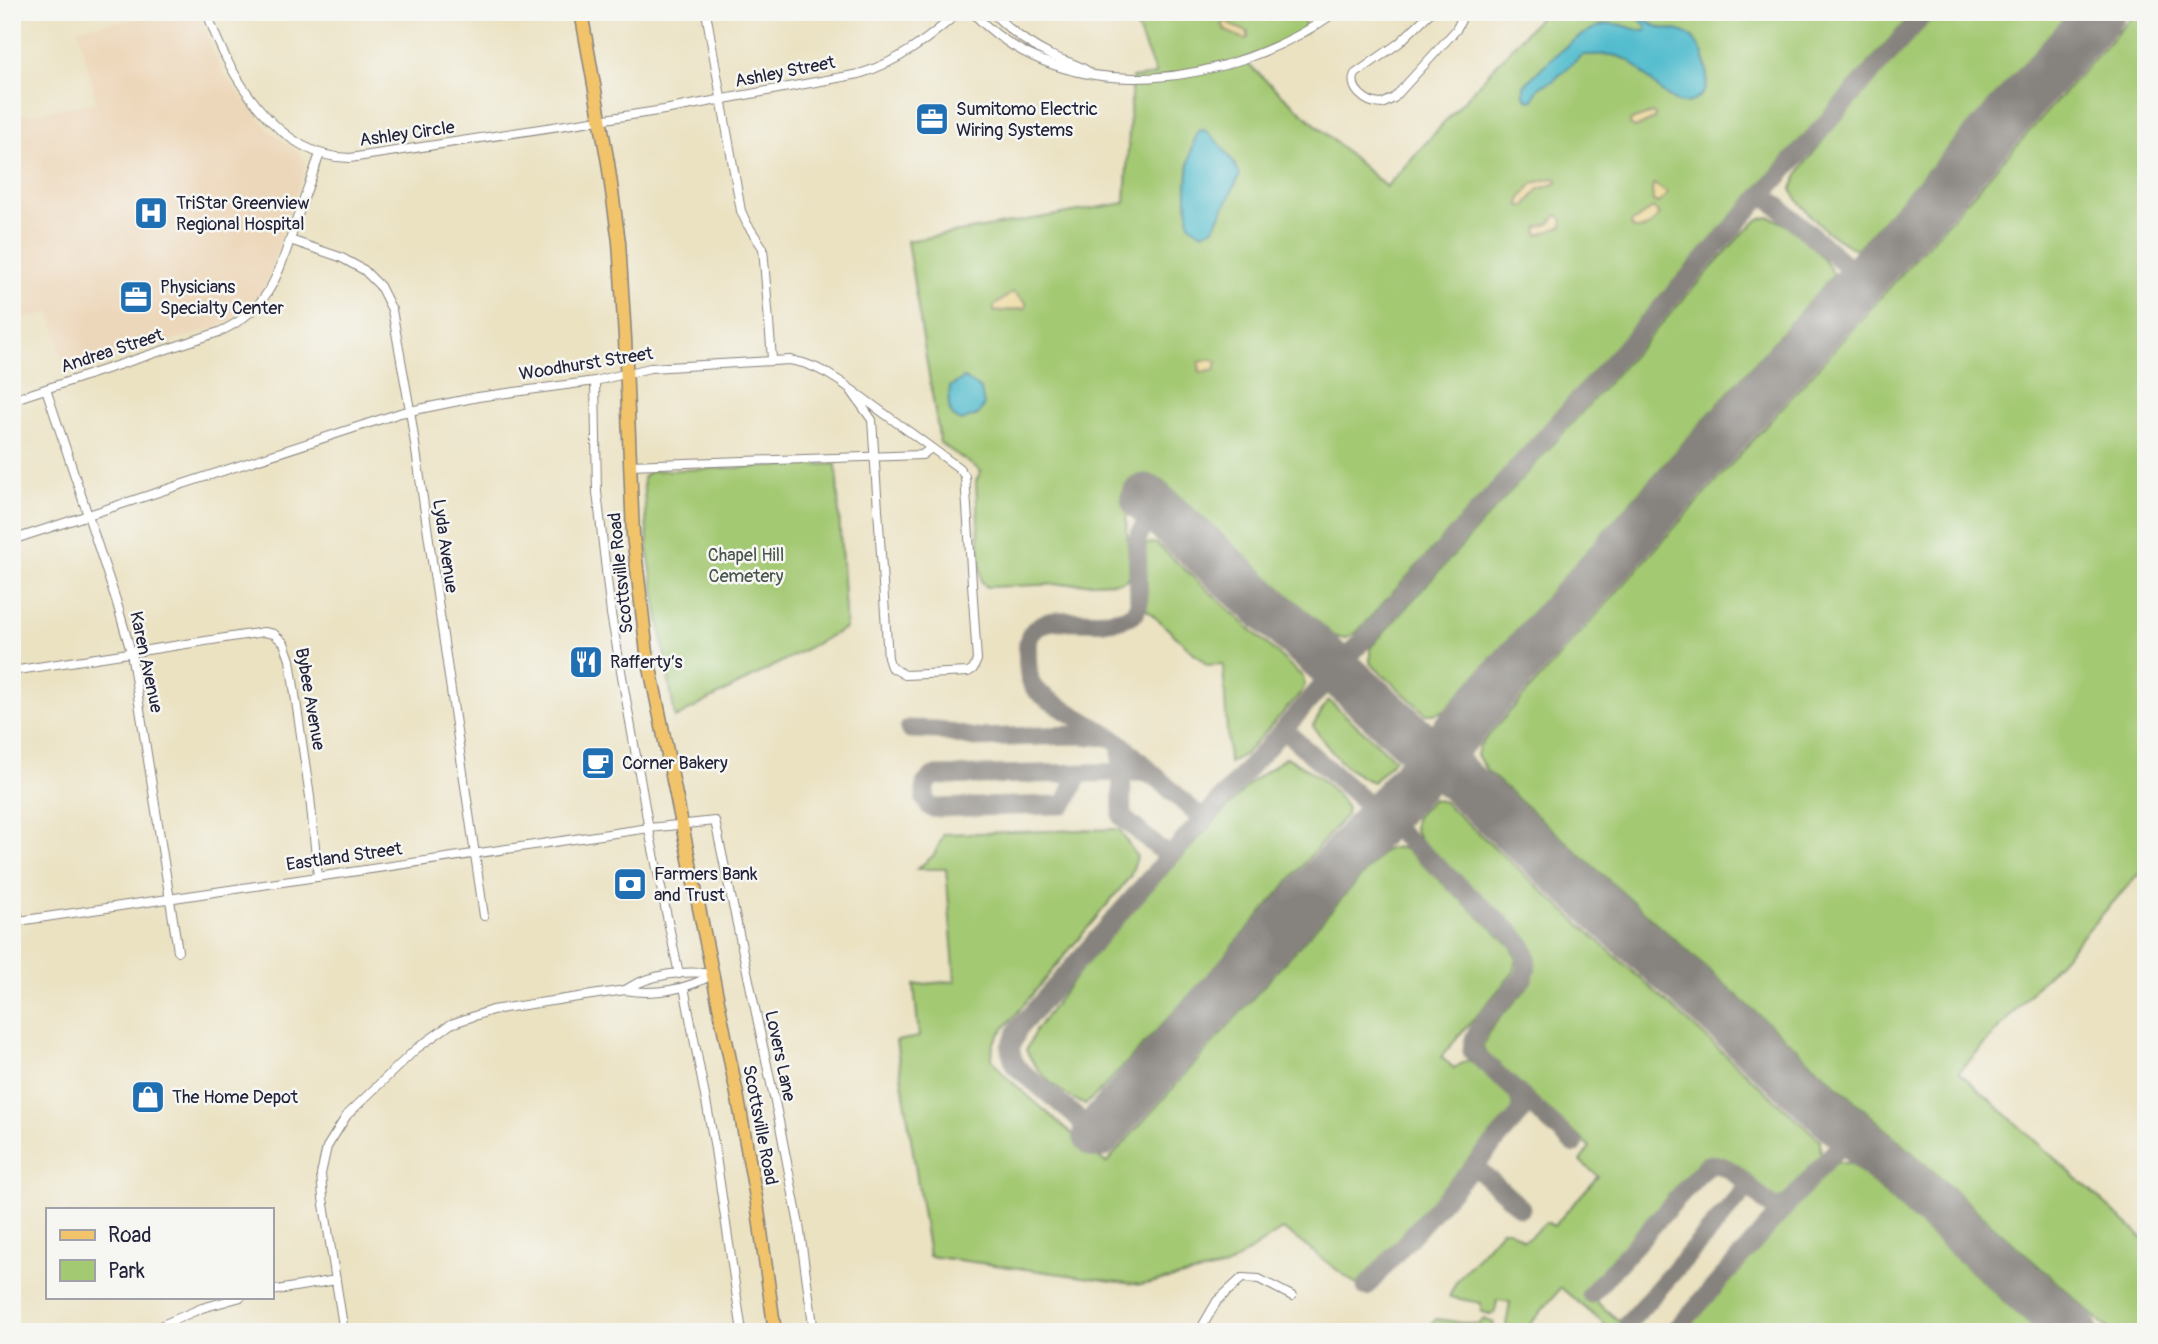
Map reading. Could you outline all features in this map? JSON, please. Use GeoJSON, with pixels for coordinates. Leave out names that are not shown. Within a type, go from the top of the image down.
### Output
{"type":"FeatureCollection","features":[{"type":"Feature","properties":{"kind":"main road","name":"Scottsville Road"},"geometry":{"type":"LineString","coordinates":[[581,12],[619,242],[633,544],[641,612],[657,709],[750,1163],[775,1332]]}},
{"type":"Feature","properties":{"kind":"street","name":"Ashley Circle"},"geometry":{"type":"LineString","coordinates":[[207,12],[225,58],[251,97],[289,137],[320,154],[364,158],[600,120]]}},
{"type":"Feature","properties":{"kind":"street"},"geometry":{"type":"LineString","coordinates":[[706,12],[741,211],[763,247],[772,359]]}},
{"type":"Feature","properties":{"kind":"street","name":"Ashley Street"},"geometry":{"type":"LineString","coordinates":[[600,120],[831,80],[878,68],[922,44],[959,12]]}},
{"type":"Feature","properties":{"kind":"street"},"geometry":{"type":"LineString","coordinates":[[972,12],[1003,39],[1029,55],[1064,70],[1080,74],[1139,78],[1208,70],[1270,50],[1306,32],[1336,12]]}},
{"type":"Feature","properties":{"kind":"street"},"geometry":{"type":"LineString","coordinates":[[992,12],[1027,42],[1090,73]]}},
{"type":"Feature","properties":{"kind":"street"},"geometry":{"type":"LineString","coordinates":[[1431,12],[1399,43],[1355,74],[1354,86],[1369,101],[1382,104],[1394,98],[1456,30],[1461,20],[1459,12]]}},
{"type":"Feature","properties":{"kind":"street","name":"Andrea Street"},"geometry":{"type":"LineString","coordinates":[[12,400],[219,332],[254,311],[271,289],[320,154]]}},
{"type":"Feature","properties":{"kind":"street","name":"Lyda Avenue"},"geometry":{"type":"LineString","coordinates":[[290,240],[349,261],[364,270],[380,286],[395,321],[484,916]]}},
{"type":"Feature","properties":{"kind":"street","name":"Woodhurst Street"},"geometry":{"type":"LineString","coordinates":[[12,540],[410,410],[478,397],[595,381],[650,368],[790,360],[816,367],[850,388],[959,468],[967,480],[978,660],[968,672],[905,675],[891,667],[888,658],[876,456]]}},
{"type":"Feature","properties":{"kind":"street"},"geometry":{"type":"LineString","coordinates":[[595,381],[597,492],[611,614],[649,828],[680,974]]}},
{"type":"Feature","properties":{"kind":"street"},"geometry":{"type":"LineString","coordinates":[[850,388],[872,420],[876,456]]}},
{"type":"Feature","properties":{"kind":"street","name":"Karen Avenue"},"geometry":{"type":"LineString","coordinates":[[46,389],[131,652],[178,951]]}},
{"type":"Feature","properties":{"kind":"street"},"geometry":{"type":"LineString","coordinates":[[629,465],[922,455],[931,448]]}},
{"type":"Feature","properties":{"kind":"street","name":"Bybee Avenue"},"geometry":{"type":"LineString","coordinates":[[131,652],[264,632],[274,634],[284,643],[290,660],[298,712],[318,877]]}},
{"type":"Feature","properties":{"kind":"street"},"geometry":{"type":"LineString","coordinates":[[12,671],[131,652]]}},
{"type":"Feature","properties":{"kind":"street","name":"Lovers Lane"},"geometry":{"type":"LineString","coordinates":[[681,824],[715,821],[779,1121],[799,1225],[814,1332]]}},
{"type":"Feature","properties":{"kind":"street","name":"Eastland Street"},"geometry":{"type":"LineString","coordinates":[[16,921],[681,824]]}},
{"type":"Feature","properties":{"kind":"street"},"geometry":{"type":"LineString","coordinates":[[12,884],[16,921]]}},
{"type":"Feature","properties":{"kind":"street"},"geometry":{"type":"LineString","coordinates":[[625,990],[641,980],[693,971],[713,974]]}},
{"type":"Feature","properties":{"kind":"street"},"geometry":{"type":"LineString","coordinates":[[344,1332],[321,1174],[332,1137],[355,1107],[427,1040],[465,1018],[505,1008],[625,990],[643,993],[697,985],[713,974]]}},
{"type":"Feature","properties":{"kind":"street"},"geometry":{"type":"LineString","coordinates":[[684,987],[714,1143],[742,1332]]}},
{"type":"Feature","properties":{"kind":"street"},"geometry":{"type":"LineString","coordinates":[[1199,1332],[1217,1301],[1242,1278],[1259,1279],[1292,1296]]}},
{"type":"Feature","properties":{"kind":"street"},"geometry":{"type":"LineString","coordinates":[[273,1291],[336,1280]]}},
{"type":"Feature","properties":{"kind":"street"},"geometry":{"type":"LineString","coordinates":[[146,1332],[202,1308],[237,1298]]}},
{"type":"Feature","properties":{"kind":"shaded area","name":"TriStar Greenview Regional Hospital"},"geometry":{"type":"Polygon","coordinates":[[[175,12],[199,12],[223,73],[269,130],[297,151],[304,160],[304,172],[264,288],[253,303],[233,320],[209,330],[65,373],[51,312],[12,321],[12,117],[96,102],[78,28],[175,12]]]}},
{"type":"Feature","properties":{"kind":"green space"},"geometry":{"type":"Polygon","coordinates":[[[1131,12],[1303,12],[1306,32],[1243,60],[1386,187],[1544,12],[1914,12],[1552,418],[1356,633],[1345,639],[1334,636],[1161,480],[1126,517],[1130,573],[1126,580],[987,587],[981,581],[976,481],[981,471],[940,443],[907,241],[1125,203],[1132,78],[1156,75],[1131,12]]]}},
{"type":"Feature","properties":{"kind":"green space"},"geometry":{"type":"Polygon","coordinates":[[[1937,12],[2071,12],[1856,250],[1819,224],[1791,190],[1801,169],[1836,124],[1937,12]]]}},
{"type":"Feature","properties":{"kind":"green space"},"geometry":{"type":"Polygon","coordinates":[[[2136,12],[2146,12],[2146,866],[1959,1072],[2146,1241],[2146,1332],[2112,1332],[1487,771],[1477,755],[1479,746],[2136,12]]]}},
{"type":"Feature","properties":{"kind":"green space"},"geometry":{"type":"Polygon","coordinates":[[[1770,217],[1789,227],[1806,241],[1834,274],[1445,710],[1426,714],[1370,663],[1370,648],[1741,235],[1759,219],[1770,217]]]}},
{"type":"Feature","properties":{"kind":"green space","name":"Chapel Hill Cemetery"},"geometry":{"type":"Polygon","coordinates":[[[836,464],[846,628],[675,718],[649,559],[643,478],[650,471],[836,464]]]}},
{"type":"Feature","properties":{"kind":"green space"},"geometry":{"type":"Polygon","coordinates":[[[1150,543],[1157,544],[1303,677],[1305,685],[1301,693],[1245,754],[1229,763],[1223,664],[1207,665],[1145,608],[1145,546],[1150,543]]]}},
{"type":"Feature","properties":{"kind":"green space"},"geometry":{"type":"Polygon","coordinates":[[[1328,700],[1395,759],[1373,782],[1346,766],[1313,726],[1328,700]]]}},
{"type":"Feature","properties":{"kind":"green space"},"geometry":{"type":"Polygon","coordinates":[[[1286,757],[1312,772],[1327,785],[1347,808],[1346,815],[1210,973],[1103,1088],[1085,1105],[1067,1095],[1044,1075],[1026,1050],[1035,1031],[1099,946],[1250,783],[1286,757]]]}},
{"type":"Feature","properties":{"kind":"green space"},"geometry":{"type":"Polygon","coordinates":[[[1432,799],[1444,802],[1820,1140],[1821,1158],[1782,1198],[1771,1200],[1723,1159],[1713,1156],[1704,1163],[1585,1292],[1632,1332],[1614,1332],[1561,1288],[1531,1323],[1529,1332],[1505,1332],[1510,1302],[1497,1300],[1495,1313],[1491,1315],[1481,1311],[1481,1303],[1449,1297],[1457,1280],[1501,1230],[1509,1230],[1524,1240],[1546,1222],[1554,1226],[1598,1176],[1580,1161],[1590,1147],[1487,1056],[1483,1047],[1498,1020],[1529,984],[1534,971],[1535,956],[1528,939],[1420,840],[1414,829],[1415,818],[1432,799]]]}},
{"type":"Feature","properties":{"kind":"green space"},"geometry":{"type":"Polygon","coordinates":[[[1119,829],[1137,857],[1130,877],[1001,1032],[993,1044],[992,1059],[1005,1076],[1106,1163],[1384,851],[1397,848],[1410,853],[1511,946],[1517,959],[1514,972],[1441,1057],[1454,1068],[1468,1060],[1492,1074],[1510,1094],[1513,1111],[1357,1285],[1283,1229],[1226,1267],[1141,1285],[929,1256],[896,1041],[919,1037],[914,985],[955,981],[946,869],[917,869],[934,855],[944,834],[1119,829]]]}},
{"type":"Feature","properties":{"kind":"green space"},"geometry":{"type":"Polygon","coordinates":[[[1838,1162],[1852,1164],[2038,1332],[1704,1332],[1697,1327],[1692,1332],[1680,1332],[1838,1162]]]}},
{"type":"Feature","properties":{"kind":"green space"},"geometry":{"type":"Polygon","coordinates":[[[1436,1319],[1478,1325],[1484,1319],[1494,1323],[1492,1332],[1424,1332],[1436,1319]]]}},
{"type":"Feature","properties":{"kind":"sand"},"geometry":{"type":"Polygon","coordinates":[[[1227,21],[1232,26],[1248,32],[1248,38],[1244,39],[1226,31],[1222,24],[1227,21]]]}},
{"type":"Feature","properties":{"kind":"sand"},"geometry":{"type":"Polygon","coordinates":[[[1652,113],[1655,115],[1654,119],[1635,128],[1630,125],[1631,120],[1652,113]]]}},
{"type":"Feature","properties":{"kind":"sand"},"geometry":{"type":"Polygon","coordinates":[[[1554,178],[1557,183],[1539,189],[1525,206],[1520,206],[1520,200],[1533,183],[1554,178]]]}},
{"type":"Feature","properties":{"kind":"sand"},"geometry":{"type":"Polygon","coordinates":[[[1654,184],[1667,193],[1658,203],[1653,201],[1654,184]]]}},
{"type":"Feature","properties":{"kind":"sand"},"geometry":{"type":"Polygon","coordinates":[[[1653,208],[1659,214],[1651,224],[1640,229],[1632,228],[1631,223],[1653,208]]]}},
{"type":"Feature","properties":{"kind":"sand"},"geometry":{"type":"Polygon","coordinates":[[[1557,215],[1563,219],[1562,226],[1539,235],[1538,227],[1549,224],[1557,215]]]}},
{"type":"Feature","properties":{"kind":"sand"},"geometry":{"type":"Polygon","coordinates":[[[1013,292],[1026,303],[1026,308],[994,312],[994,306],[1013,292]]]}},
{"type":"Feature","properties":{"kind":"sand"},"geometry":{"type":"Polygon","coordinates":[[[1212,359],[1217,362],[1215,370],[1200,373],[1199,362],[1212,359]]]}},
{"type":"Feature","properties":{"kind":"water"},"geometry":{"type":"Polygon","coordinates":[[[1633,12],[1644,12],[1643,16],[1650,23],[1682,32],[1697,44],[1704,58],[1707,80],[1705,90],[1698,98],[1688,103],[1670,98],[1629,61],[1606,55],[1582,55],[1553,81],[1539,87],[1533,100],[1530,101],[1524,96],[1524,86],[1551,59],[1574,40],[1597,27],[1613,24],[1646,31],[1647,27],[1633,12]]]}},
{"type":"Feature","properties":{"kind":"water"},"geometry":{"type":"Polygon","coordinates":[[[1204,130],[1225,150],[1240,175],[1214,228],[1203,233],[1189,223],[1187,188],[1194,142],[1198,131],[1204,130]]]}},
{"type":"Feature","properties":{"kind":"water"},"geometry":{"type":"Polygon","coordinates":[[[964,378],[981,389],[984,406],[978,415],[961,421],[950,412],[949,398],[950,387],[964,378]]]}},
{"type":"Feature","properties":{"kind":"taxiway"},"geometry":{"type":"LineString","coordinates":[[1097,1134],[1015,1066],[1010,1048],[1018,1029],[1926,12]]}},
{"type":"Feature","properties":{"kind":"taxiway"},"geometry":{"type":"LineString","coordinates":[[1764,194],[1862,279]]}},
{"type":"Feature","properties":{"kind":"taxiway"},"geometry":{"type":"LineString","coordinates":[[1169,857],[1122,817],[1121,744],[1037,691],[1030,680],[1028,642],[1032,633],[1047,623],[1117,620],[1135,613],[1139,603],[1137,542],[1143,528],[1148,524],[1160,522],[1180,529]]}},
{"type":"Feature","properties":{"kind":"taxiway"},"geometry":{"type":"LineString","coordinates":[[909,729],[937,730],[974,738],[1078,735],[1110,737]]}},
{"type":"Feature","properties":{"kind":"taxiway"},"geometry":{"type":"LineString","coordinates":[[1284,730],[1512,933],[1520,944],[1527,964],[1524,977],[1484,1021],[1473,1041],[1472,1051],[1574,1144]]}},
{"type":"Feature","properties":{"kind":"taxiway"},"geometry":{"type":"LineString","coordinates":[[1121,744],[1203,820]]}},
{"type":"Feature","properties":{"kind":"taxiway"},"geometry":{"type":"LineString","coordinates":[[1082,773],[1078,777],[1075,781],[1062,805],[932,808],[925,799],[925,784],[933,776],[1143,772],[1158,778]]}},
{"type":"Feature","properties":{"kind":"taxiway"},"geometry":{"type":"LineString","coordinates":[[1366,1287],[1520,1114],[1518,1094]]}},
{"type":"Feature","properties":{"kind":"taxiway"},"geometry":{"type":"LineString","coordinates":[[1674,1332],[1852,1132]]}},
{"type":"Feature","properties":{"kind":"taxiway"},"geometry":{"type":"LineString","coordinates":[[1476,1163],[1480,1171],[1521,1208]]}},
{"type":"Feature","properties":{"kind":"taxiway"},"geometry":{"type":"LineString","coordinates":[[1591,1294],[1707,1165],[1725,1167],[1774,1208],[1788,1204]]}},
{"type":"Feature","properties":{"kind":"taxiway"},"geometry":{"type":"LineString","coordinates":[[1628,1323],[1749,1186]]}},
{"type":"Feature","properties":{"kind":"runway"},"geometry":{"type":"LineString","coordinates":[[1097,1134],[2101,12]]}},
{"type":"Feature","properties":{"kind":"runway"},"geometry":{"type":"LineString","coordinates":[[1145,498],[2074,1332]]}},
{"type":"Feature","properties":{"kind":"place","name":"Sumitomo Electric Wiring Systems"},"geometry":{"type":"Point","coordinates":[932,119]}},
{"type":"Feature","properties":{"kind":"place","name":"TriStar Greenview Regional Hospital"},"geometry":{"type":"Point","coordinates":[151,213]}},
{"type":"Feature","properties":{"kind":"place","name":"Physicians Specialty Center"},"geometry":{"type":"Point","coordinates":[136,297]}},
{"type":"Feature","properties":{"kind":"place","name":"Rafferty’s"},"geometry":{"type":"Point","coordinates":[586,662]}},
{"type":"Feature","properties":{"kind":"place","name":"Corner Bakery"},"geometry":{"type":"Point","coordinates":[598,763]}},
{"type":"Feature","properties":{"kind":"place","name":"Farmers Bank and Trust"},"geometry":{"type":"Point","coordinates":[630,884]}},
{"type":"Feature","properties":{"kind":"place","name":"The Home Depot"},"geometry":{"type":"Point","coordinates":[148,1097]}}]}
